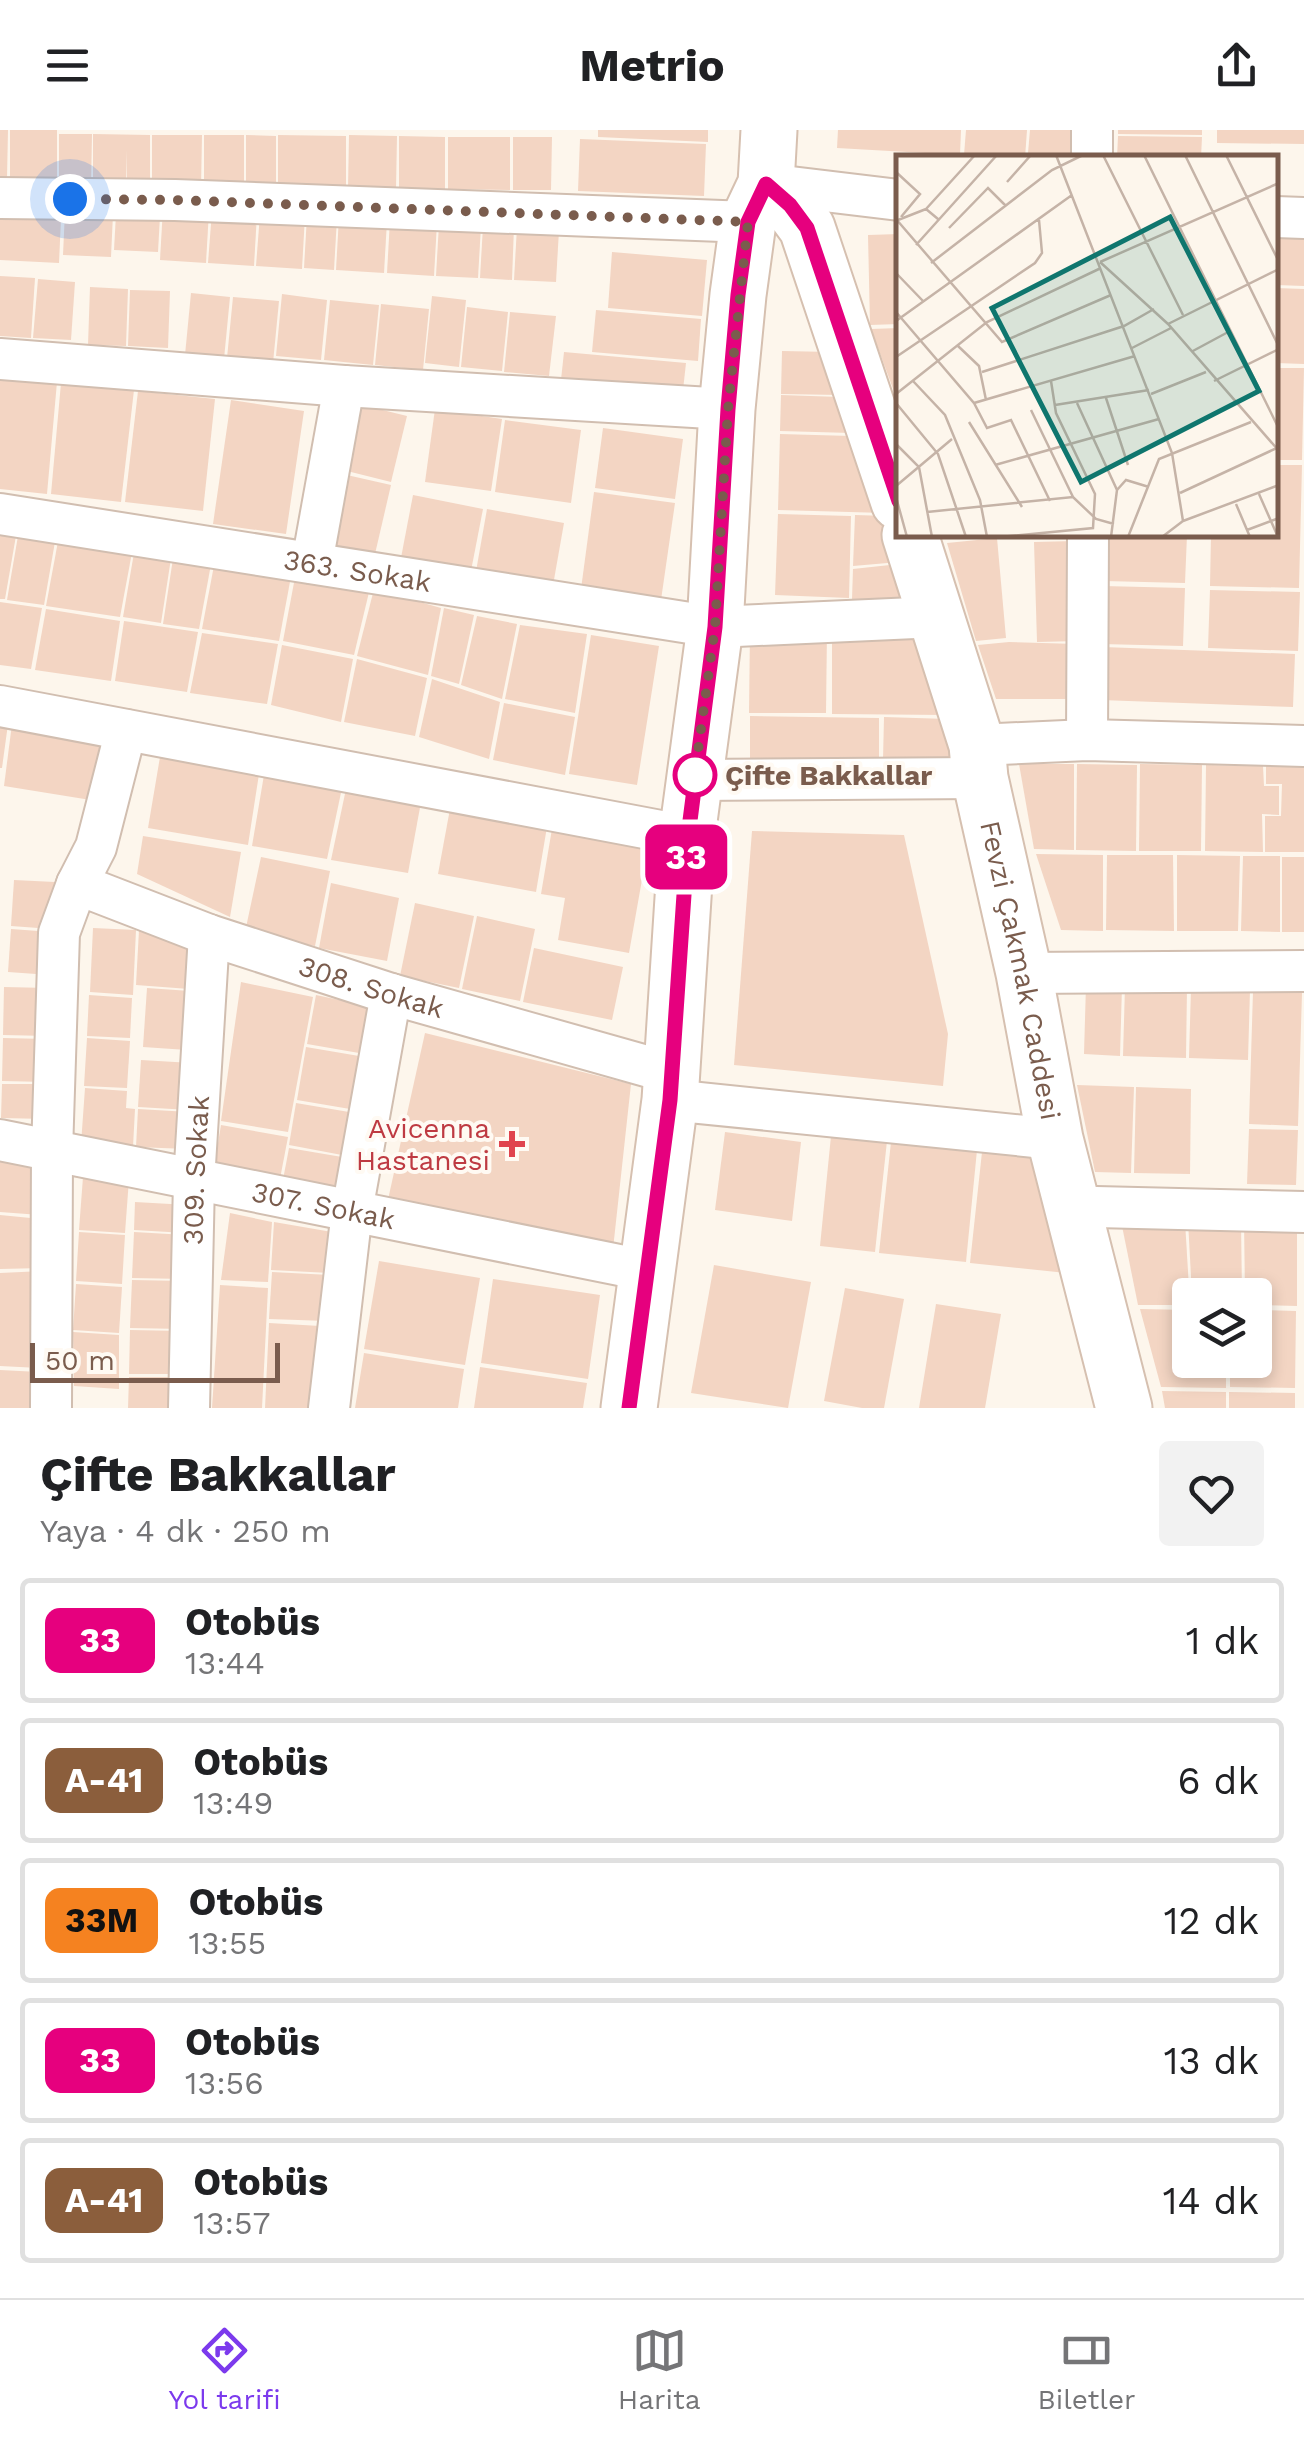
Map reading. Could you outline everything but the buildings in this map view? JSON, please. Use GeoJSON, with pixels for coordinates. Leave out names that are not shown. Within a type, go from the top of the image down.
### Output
{"type":"FeatureCollection","features":[{"type":"Feature","properties":{"kind":"main road"},"geometry":{"type":"LineString","coordinates":[[629,1408],[671,1086],[688,836],[715,627],[728,409],[769,130]]}},
{"type":"Feature","properties":{"kind":"main road"},"geometry":{"type":"LineString","coordinates":[[756,203],[790,205],[807,228],[896,493]]}},
{"type":"Feature","properties":{"kind":"main road","name":"Fevzi Çakmak Caddesi"},"geometry":{"type":"LineString","coordinates":[[911,538],[979,761],[1054,1138],[1124,1408]]}},
{"type":"Feature","properties":{"kind":"street"},"geometry":{"type":"LineString","coordinates":[[0,198],[756,203],[896,200]]}},
{"type":"Feature","properties":{"kind":"street"},"geometry":{"type":"LineString","coordinates":[[1279,216],[1304,218]]}},
{"type":"Feature","properties":{"kind":"street"},"geometry":{"type":"LineString","coordinates":[[0,359],[344,386],[728,409]]}},
{"type":"Feature","properties":{"kind":"street"},"geometry":{"type":"LineString","coordinates":[[312,564],[344,386]]}},
{"type":"Feature","properties":{"kind":"street","name":"363. Sokak"},"geometry":{"type":"LineString","coordinates":[[0,514],[715,627],[937,616]]}},
{"type":"Feature","properties":{"kind":"street"},"geometry":{"type":"LineString","coordinates":[[1087,740],[1088,538]]}},
{"type":"Feature","properties":{"kind":"street"},"geometry":{"type":"LineString","coordinates":[[0,706],[688,836]]}},
{"type":"Feature","properties":{"kind":"street"},"geometry":{"type":"LineString","coordinates":[[51,1408],[58,933],[96,847],[126,730]]}},
{"type":"Feature","properties":{"kind":"street"},"geometry":{"type":"LineString","coordinates":[[694,780],[979,761],[1087,740],[1304,746]]}},
{"type":"Feature","properties":{"kind":"street","name":"308. Sokak"},"geometry":{"type":"LineString","coordinates":[[77,884],[209,934],[671,1086],[1054,1138]]}},
{"type":"Feature","properties":{"kind":"street","name":"309. Sokak"},"geometry":{"type":"LineString","coordinates":[[188,1408],[194,1181],[209,934]]}},
{"type":"Feature","properties":{"kind":"street"},"geometry":{"type":"LineString","coordinates":[[1024,973],[1304,971]]}},
{"type":"Feature","properties":{"kind":"street"},"geometry":{"type":"LineString","coordinates":[[328,1408],[352,1211],[391,994]]}},
{"type":"Feature","properties":{"kind":"street","name":"307. Sokak"},"geometry":{"type":"LineString","coordinates":[[0,1140],[649,1272]]}},
{"type":"Feature","properties":{"kind":"street"},"geometry":{"type":"LineString","coordinates":[[1072,1212],[1096,1207],[1304,1212]]}},
{"type":"Feature","properties":{"kind":"bus line","name":"33"},"geometry":{"type":"LineString","coordinates":[[629,1408],[670,1100],[688,836],[715,627],[738,295],[748,222],[766,184],[790,205],[807,228],[896,492]]}},
{"type":"Feature","properties":{"kind":"place","name":"Çifte Bakkallar"},"geometry":{"type":"Point","coordinates":[695,775]}},
{"type":"Feature","properties":{"kind":"place","name":"Avicenna Hastanesi"},"geometry":{"type":"Point","coordinates":[512,1144]}},
{"type":"Feature","properties":{"kind":"route"},"geometry":{"type":"LineString","coordinates":[[70,199],[748,222],[728,409],[715,627],[694,780],[695,775]]}}]}
